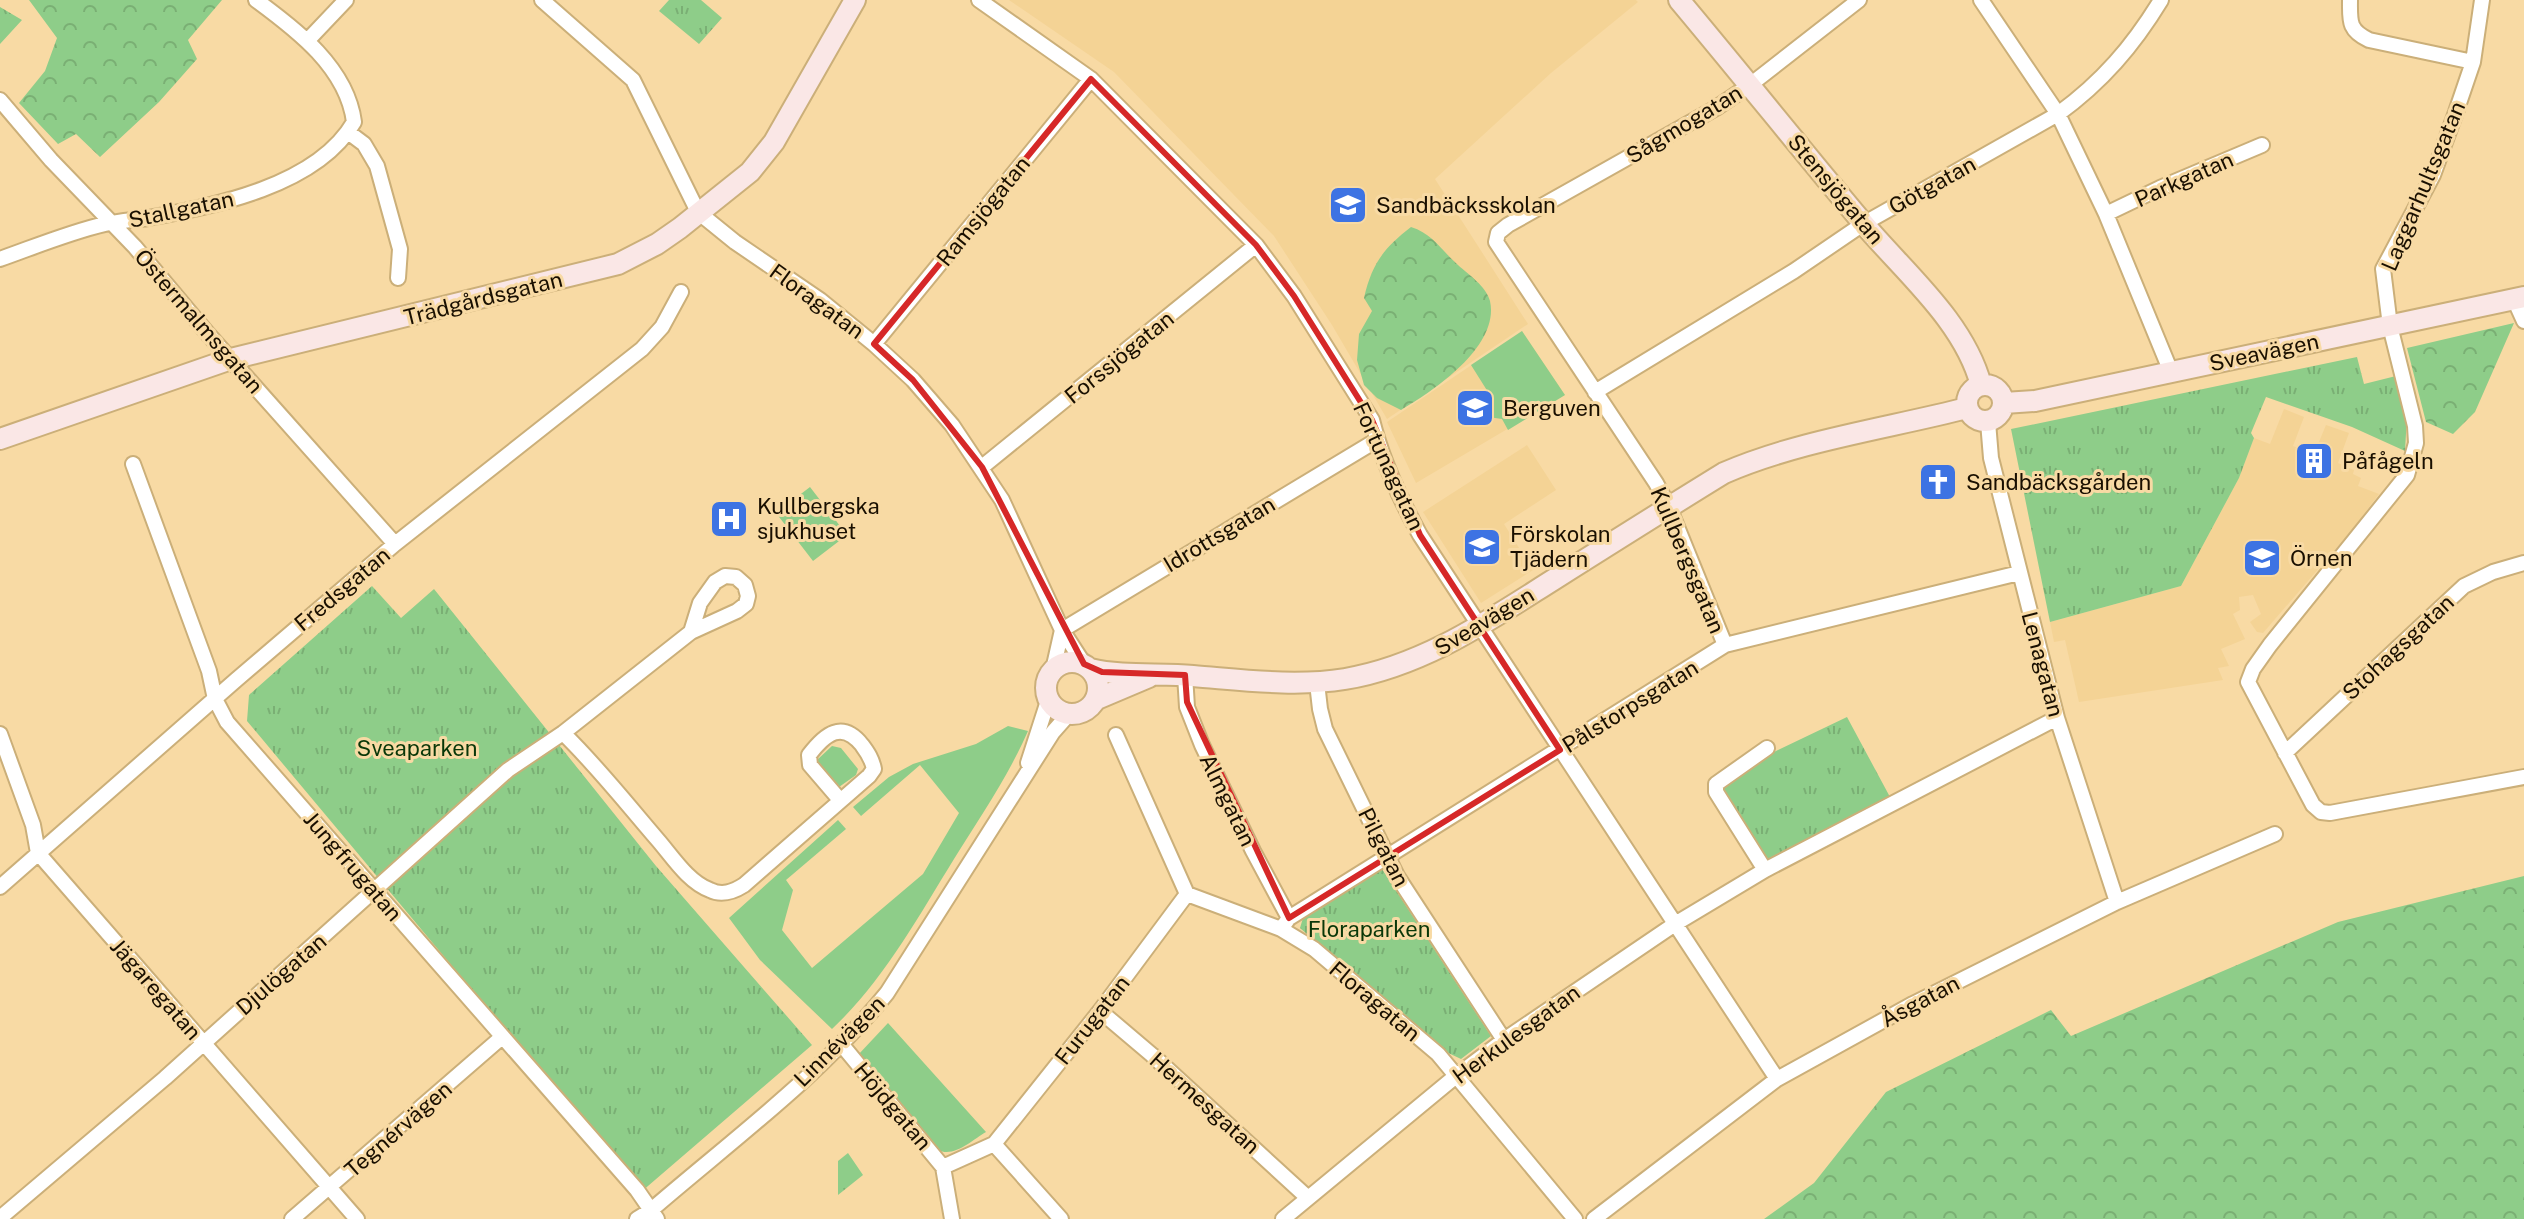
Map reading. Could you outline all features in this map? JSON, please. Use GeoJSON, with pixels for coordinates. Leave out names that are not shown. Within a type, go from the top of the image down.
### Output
{"type":"FeatureCollection","features":[{"type":"Feature","properties":{"kind":"street"},"geometry":{"type":"LineString","coordinates":[[256,0],[308,40],[339,83],[352,108],[354,122],[348,132],[364,144],[377,166],[400,249],[398,278]]}},
{"type":"Feature","properties":{"kind":"street"},"geometry":{"type":"LineString","coordinates":[[308,40],[346,0]]}},
{"type":"Feature","properties":{"kind":"street","name":"Floragatan"},"geometry":{"type":"LineString","coordinates":[[542,0],[633,80],[698,212],[735,242],[820,300],[874,344],[913,380],[952,425],[982,467],[1015,525],[1062,630],[1087,666]]}},
{"type":"Feature","properties":{"kind":"street","name":"Trädgårdsgatan"},"geometry":{"type":"LineString","coordinates":[[0,439],[231,359],[618,264],[657,244],[750,172],[774,142],[855,0]]}},
{"type":"Feature","properties":{"kind":"street","name":"Fortunagatan"},"geometry":{"type":"LineString","coordinates":[[979,0],[1091,79],[1256,245],[1294,296],[1372,420],[1402,503],[1420,535],[1777,1079]]}},
{"type":"Feature","properties":{"kind":"street","name":"Stensjögatan"},"geometry":{"type":"LineString","coordinates":[[1679,0],[1863,224],[1933,303],[1960,338],[1981,385]]}},
{"type":"Feature","properties":{"kind":"street","name":"Sågmogatan"},"geometry":{"type":"LineString","coordinates":[[1498,233],[1716,108],[1859,0]]}},
{"type":"Feature","properties":{"kind":"street"},"geometry":{"type":"LineString","coordinates":[[1981,0],[2058,114],[2106,214],[2171,372]]}},
{"type":"Feature","properties":{"kind":"street","name":"Götgatan"},"geometry":{"type":"LineString","coordinates":[[1595,392],[1794,271],[1863,224],[2058,114],[2113,68],[2139,36],[2161,0]]}},
{"type":"Feature","properties":{"kind":"street"},"geometry":{"type":"LineString","coordinates":[[2350,0],[2350,21],[2356,34],[2369,40],[2473,62]]}},
{"type":"Feature","properties":{"kind":"street","name":"Laggarhultsgatan"},"geometry":{"type":"LineString","coordinates":[[2285,753],[2248,682],[2253,669],[2407,475],[2416,443],[2407,389],[2390,326],[2383,269],[2433,175],[2473,62],[2482,0]]}},
{"type":"Feature","properties":{"kind":"street","name":"Ramsjögatan"},"geometry":{"type":"LineString","coordinates":[[874,344],[1091,79]]}},
{"type":"Feature","properties":{"kind":"street","name":"Östermalmsgatan"},"geometry":{"type":"LineString","coordinates":[[0,100],[395,544]]}},
{"type":"Feature","properties":{"kind":"street","name":"Stallgatan"},"geometry":{"type":"LineString","coordinates":[[0,259],[112,223],[225,202],[252,193],[313,162],[336,146],[348,132]]}},
{"type":"Feature","properties":{"kind":"street","name":"Parkgatan"},"geometry":{"type":"LineString","coordinates":[[2106,214],[2262,145]]}},
{"type":"Feature","properties":{"kind":"street","name":"Kullbergsgatan"},"geometry":{"type":"LineString","coordinates":[[1498,233],[1496,242],[1502,254],[1656,483],[1669,507],[1725,645]]}},
{"type":"Feature","properties":{"kind":"street","name":"Forssjögatan"},"geometry":{"type":"LineString","coordinates":[[982,467],[1256,245]]}},
{"type":"Feature","properties":{"kind":"street","name":"Fredsgatan"},"geometry":{"type":"LineString","coordinates":[[0,887],[395,544],[642,349],[662,327],[681,292]]}},
{"type":"Feature","properties":{"kind":"street"},"geometry":{"type":"LineString","coordinates":[[2519,298],[2524,321]]}},
{"type":"Feature","properties":{"kind":"street","name":"Sveavägen"},"geometry":{"type":"LineString","coordinates":[[2004,403],[2035,401],[2519,298]]}},
{"type":"Feature","properties":{"kind":"street"},"geometry":{"type":"LineString","coordinates":[[1981,385],[1996,389],[2004,403],[1999,415],[1988,422],[1975,419],[1967,408],[1971,391],[1981,385]]}},
{"type":"Feature","properties":{"kind":"street","name":"Sveavägen"},"geometry":{"type":"LineString","coordinates":[[1087,666],[1119,674],[1185,675],[1270,683],[1317,683],[1375,672],[1426,655],[1479,626],[1724,473],[1748,463],[1967,408]]}},
{"type":"Feature","properties":{"kind":"street","name":"Lenagatan"},"geometry":{"type":"LineString","coordinates":[[1988,422],[1991,458],[2057,718],[2117,902]]}},
{"type":"Feature","properties":{"kind":"street","name":"Idrottsgatan"},"geometry":{"type":"LineString","coordinates":[[1062,630],[1377,440]]}},
{"type":"Feature","properties":{"kind":"street","name":"Jungfrugatan"},"geometry":{"type":"LineString","coordinates":[[133,464],[209,671],[215,699],[227,722],[637,1190],[648,1216]]}},
{"type":"Feature","properties":{"kind":"street","name":"Stohagsgatan"},"geometry":{"type":"LineString","coordinates":[[2285,753],[2464,586],[2493,572],[2524,563]]}},
{"type":"Feature","properties":{"kind":"street","name":"Pålstorpsgatan"},"geometry":{"type":"LineString","coordinates":[[1285,924],[1725,645],[2019,573]]}},
{"type":"Feature","properties":{"kind":"street"},"geometry":{"type":"LineString","coordinates":[[1053,670],[1068,662],[1087,666],[1099,684],[1097,699],[1084,712],[1068,715],[1058,711],[1048,701],[1045,689],[1053,670],[1062,630]]}},
{"type":"Feature","properties":{"kind":"street","name":"Djulögatan"},"geometry":{"type":"LineString","coordinates":[[0,1218],[508,770],[563,733],[691,632]]}},
{"type":"Feature","properties":{"kind":"street","name":"Sveavägen"},"geometry":{"type":"LineString","coordinates":[[1097,699],[1156,674]]}},
{"type":"Feature","properties":{"kind":"street","name":"Almgatan"},"geometry":{"type":"LineString","coordinates":[[1185,675],[1187,707],[1202,745],[1285,924]]}},
{"type":"Feature","properties":{"kind":"street","name":"Pilgatan"},"geometry":{"type":"LineString","coordinates":[[1317,683],[1325,729],[1387,857],[1504,1040]]}},
{"type":"Feature","properties":{"kind":"street","name":"Linnévägen"},"geometry":{"type":"LineString","coordinates":[[1021,782],[1048,701]]}},
{"type":"Feature","properties":{"kind":"street","name":"Linnévägen"},"geometry":{"type":"LineString","coordinates":[[648,1216],[842,1045],[887,993],[1053,732],[1068,715]]}},
{"type":"Feature","properties":{"kind":"street","name":"Herkulesgatan"},"geometry":{"type":"LineString","coordinates":[[1283,1219],[1456,1076],[1675,924],[1765,870],[2057,718]]}},
{"type":"Feature","properties":{"kind":"street"},"geometry":{"type":"LineString","coordinates":[[563,733],[590,759],[687,874],[710,891],[723,893],[744,885],[840,800],[874,769],[868,753],[855,736],[839,731],[832,733],[809,755],[810,765],[840,800]]}},
{"type":"Feature","properties":{"kind":"street","name":"Jägaregatan"},"geometry":{"type":"LineString","coordinates":[[0,734],[33,825],[38,853],[357,1219]]}},
{"type":"Feature","properties":{"kind":"street"},"geometry":{"type":"LineString","coordinates":[[1116,735],[1187,894]]}},
{"type":"Feature","properties":{"kind":"street"},"geometry":{"type":"LineString","coordinates":[[1765,870],[1716,792],[1716,784],[1767,748]]}},
{"type":"Feature","properties":{"kind":"street"},"geometry":{"type":"LineString","coordinates":[[2285,753],[2313,805],[2321,812],[2330,813],[2524,777]]}},
{"type":"Feature","properties":{"kind":"street","name":"Åsgatan"},"geometry":{"type":"LineString","coordinates":[[1594,1219],[1777,1079],[1913,1004],[2117,902],[2275,834]]}},
{"type":"Feature","properties":{"kind":"street","name":"Floragatan"},"geometry":{"type":"LineString","coordinates":[[1187,894],[1285,924],[1438,1054],[1575,1219]]}},
{"type":"Feature","properties":{"kind":"street","name":"Furugatan"},"geometry":{"type":"LineString","coordinates":[[994,1144],[1100,1011],[1187,894]]}},
{"type":"Feature","properties":{"kind":"street","name":"Hermesgatan"},"geometry":{"type":"LineString","coordinates":[[1100,1011],[1308,1198]]}},
{"type":"Feature","properties":{"kind":"street","name":"Tegnérvägen"},"geometry":{"type":"LineString","coordinates":[[292,1219],[502,1037]]}},
{"type":"Feature","properties":{"kind":"street","name":"Höjdgatan"},"geometry":{"type":"LineString","coordinates":[[842,1045],[943,1167],[952,1219]]}},
{"type":"Feature","properties":{"kind":"street"},"geometry":{"type":"LineString","coordinates":[[994,1144],[1061,1219]]}},
{"type":"Feature","properties":{"kind":"street","name":"Höjdgatan"},"geometry":{"type":"LineString","coordinates":[[943,1167],[994,1144]]}},
{"type":"Feature","properties":{"kind":"highlighted area"},"geometry":{"type":"Polygon","coordinates":[[[1091,79],[1256,245],[1294,296],[1372,420],[1420,535],[1560,750],[1289,918],[1187,702],[1185,675],[1102,672],[1084,664],[982,467],[913,380],[874,344],[1091,79]]]}},
{"type":"Feature","properties":{"kind":"shaded area","name":"Sandbäcksskolan"},"geometry":{"type":"Polygon","coordinates":[[[1009,0],[1638,2],[1551,73],[1435,179],[1528,324],[1387,419],[1332,325],[1274,236],[1114,72],[1009,0]]]}},
{"type":"Feature","properties":{"kind":"shaded area","name":"Berguven"},"geometry":{"type":"Polygon","coordinates":[[[1522,331],[1565,395],[1416,483],[1387,422],[1522,331]]]}},
{"type":"Feature","properties":{"kind":"shaded area","name":"Örnen"},"geometry":{"type":"Polygon","coordinates":[[[2284,409],[2304,417],[2293,446],[2314,454],[2326,425],[2349,433],[2338,463],[2354,470],[2353,474],[2361,478],[2358,486],[2379,494],[2263,633],[2257,632],[2250,622],[2261,614],[2253,595],[2239,597],[2240,610],[2233,614],[2245,639],[2221,649],[2229,666],[2218,668],[2223,680],[2079,702],[2065,640],[2054,642],[2050,622],[2181,586],[2239,478],[2254,438],[2270,444],[2284,409]]]}},
{"type":"Feature","properties":{"kind":"shaded area","name":"Förskolan Tjädern"},"geometry":{"type":"Polygon","coordinates":[[[1527,445],[1556,490],[1504,524],[1533,570],[1481,603],[1423,512],[1527,445]]]}},
{"type":"Feature","properties":{"kind":"green space"},"geometry":{"type":"Polygon","coordinates":[[[29,0],[222,0],[188,40],[197,59],[159,102],[100,157],[76,134],[58,144],[19,103],[45,71],[57,38],[29,0]]]}},
{"type":"Feature","properties":{"kind":"green space"},"geometry":{"type":"Polygon","coordinates":[[[669,0],[701,0],[722,18],[699,44],[659,11],[669,0]]]}},
{"type":"Feature","properties":{"kind":"green space"},"geometry":{"type":"Polygon","coordinates":[[[0,7],[22,20],[0,44],[0,7]]]}},
{"type":"Feature","properties":{"kind":"green space"},"geometry":{"type":"Polygon","coordinates":[[[1411,227],[1431,238],[1481,286],[1490,301],[1490,318],[1485,334],[1462,365],[1401,410],[1377,398],[1364,385],[1357,360],[1359,334],[1372,311],[1364,298],[1371,275],[1386,249],[1411,227]]]}},
{"type":"Feature","properties":{"kind":"green space"},"geometry":{"type":"Polygon","coordinates":[[[2514,323],[2475,412],[2453,434],[2426,422],[2407,348],[2514,323]]]}},
{"type":"Feature","properties":{"kind":"green space"},"geometry":{"type":"Polygon","coordinates":[[[1522,331],[1565,395],[1508,430],[1502,419],[1481,416],[1474,404],[1488,392],[1471,365],[1522,331]]]}},
{"type":"Feature","properties":{"kind":"green space"},"geometry":{"type":"Polygon","coordinates":[[[2357,357],[2364,384],[2396,376],[2407,416],[2405,451],[2352,427],[2266,397],[2251,433],[2254,438],[2239,478],[2181,586],[2050,622],[2011,429],[2357,357]]]}},
{"type":"Feature","properties":{"kind":"green space"},"geometry":{"type":"Polygon","coordinates":[[[810,487],[847,535],[813,561],[776,513],[810,487]]]}},
{"type":"Feature","properties":{"kind":"green space","name":"Sveaparken"},"geometry":{"type":"Polygon","coordinates":[[[372,586],[401,618],[434,589],[656,866],[812,1045],[641,1192],[247,721],[249,695],[372,586]]]}},
{"type":"Feature","properties":{"kind":"green space"},"geometry":{"type":"Polygon","coordinates":[[[1847,717],[1890,797],[1767,861],[1721,786],[1774,752],[1847,717]]]}},
{"type":"Feature","properties":{"kind":"green space"},"geometry":{"type":"Polygon","coordinates":[[[1008,726],[1028,731],[1003,781],[898,948],[867,991],[832,1029],[760,960],[729,918],[838,820],[846,829],[786,880],[793,890],[782,930],[812,968],[923,874],[959,813],[920,765],[861,816],[853,807],[889,777],[913,764],[976,744],[1008,726]]]}},
{"type":"Feature","properties":{"kind":"green space"},"geometry":{"type":"Polygon","coordinates":[[[832,746],[841,748],[858,769],[856,775],[839,787],[833,787],[817,766],[817,760],[832,746]]]}},
{"type":"Feature","properties":{"kind":"green space","name":"Floraparken"},"geometry":{"type":"Polygon","coordinates":[[[1382,869],[1491,1036],[1461,1059],[1442,1050],[1300,928],[1303,918],[1382,869]]]}},
{"type":"Feature","properties":{"kind":"green space"},"geometry":{"type":"Polygon","coordinates":[[[2524,876],[2524,1219],[1764,1219],[1814,1183],[1886,1092],[2051,1010],[2071,1036],[2338,922],[2524,876]]]}},
{"type":"Feature","properties":{"kind":"green space"},"geometry":{"type":"Polygon","coordinates":[[[888,1023],[986,1132],[957,1150],[938,1150],[858,1055],[888,1023]]]}},
{"type":"Feature","properties":{"kind":"green space"},"geometry":{"type":"Polygon","coordinates":[[[848,1153],[863,1175],[838,1195],[838,1161],[848,1153]]]}},
{"type":"Feature","properties":{"kind":"place","name":"Sandbäcksskolan"},"geometry":{"type":"Point","coordinates":[1348,205]}},
{"type":"Feature","properties":{"kind":"place","name":"Berguven"},"geometry":{"type":"Point","coordinates":[1475,408]}},
{"type":"Feature","properties":{"kind":"place","name":"Påfågeln"},"geometry":{"type":"Point","coordinates":[2314,461]}},
{"type":"Feature","properties":{"kind":"place","name":"Sandbäcksgården"},"geometry":{"type":"Point","coordinates":[1938,482]}},
{"type":"Feature","properties":{"kind":"place","name":"Kullbergska sjukhuset"},"geometry":{"type":"Point","coordinates":[729,519]}},
{"type":"Feature","properties":{"kind":"place","name":"Förskolan Tjädern"},"geometry":{"type":"Point","coordinates":[1482,547]}},
{"type":"Feature","properties":{"kind":"place","name":"Örnen"},"geometry":{"type":"Point","coordinates":[2262,558]}}]}
